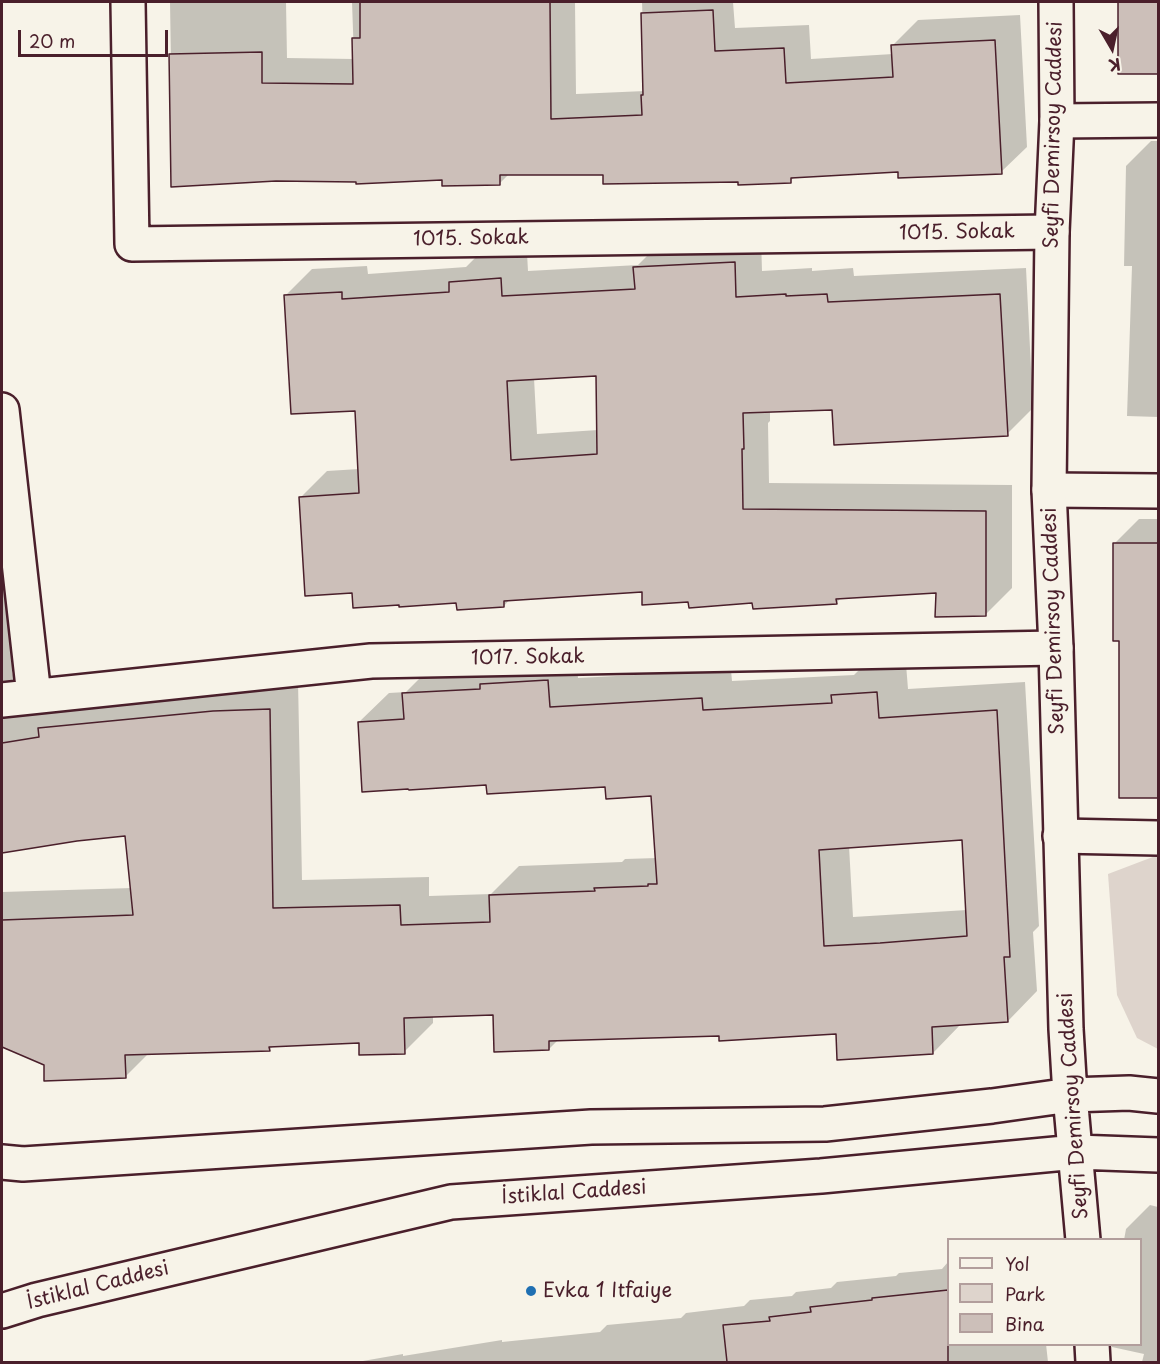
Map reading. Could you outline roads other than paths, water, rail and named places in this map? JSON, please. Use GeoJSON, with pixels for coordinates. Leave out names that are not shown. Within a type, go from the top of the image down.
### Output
{"type":"FeatureCollection","features":[{"type":"Feature","properties":{"kind":"main road","name":"1015. Sokak"},"geometry":{"type":"LineString","coordinates":[[128,2],[132,244],[1052,232]]}},
{"type":"Feature","properties":{"kind":"main road","name":"Seyfi Demirsoy Caddesi"},"geometry":{"type":"LineString","coordinates":[[1056,2],[1057,121],[1052,232],[1049,490],[1070,1095],[1083,1238]]}},
{"type":"Feature","properties":{"kind":"main road"},"geometry":{"type":"LineString","coordinates":[[1057,121],[1158,120]]}},
{"type":"Feature","properties":{"kind":"main road"},"geometry":{"type":"LineString","coordinates":[[2,410],[34,696]]}},
{"type":"Feature","properties":{"kind":"main road"},"geometry":{"type":"LineString","coordinates":[[1049,490],[1158,491]]}},
{"type":"Feature","properties":{"kind":"main road","name":"1017. Sokak"},"geometry":{"type":"LineString","coordinates":[[2,700],[371,661],[1056,648]]}},
{"type":"Feature","properties":{"kind":"main road"},"geometry":{"type":"LineString","coordinates":[[1060,836],[1158,838]]}},
{"type":"Feature","properties":{"kind":"main road"},"geometry":{"type":"LineString","coordinates":[[2,1162],[23,1164],[591,1127],[825,1124],[1070,1095],[1129,1093],[1158,1096]]}},
{"type":"Feature","properties":{"kind":"main road","name":"İstiklal Caddesi"},"geometry":{"type":"LineString","coordinates":[[2,1311],[37,1300],[451,1202],[821,1176],[1076,1152],[1158,1155]]}},
{"type":"Feature","properties":{"kind":"main road"},"geometry":{"type":"LineString","coordinates":[[1092,1346],[1093,1362]]}},
{"type":"Feature","properties":{"kind":"place","name":"Evka 1 Itfaiye"},"geometry":{"type":"Point","coordinates":[531,1291]}}]}
